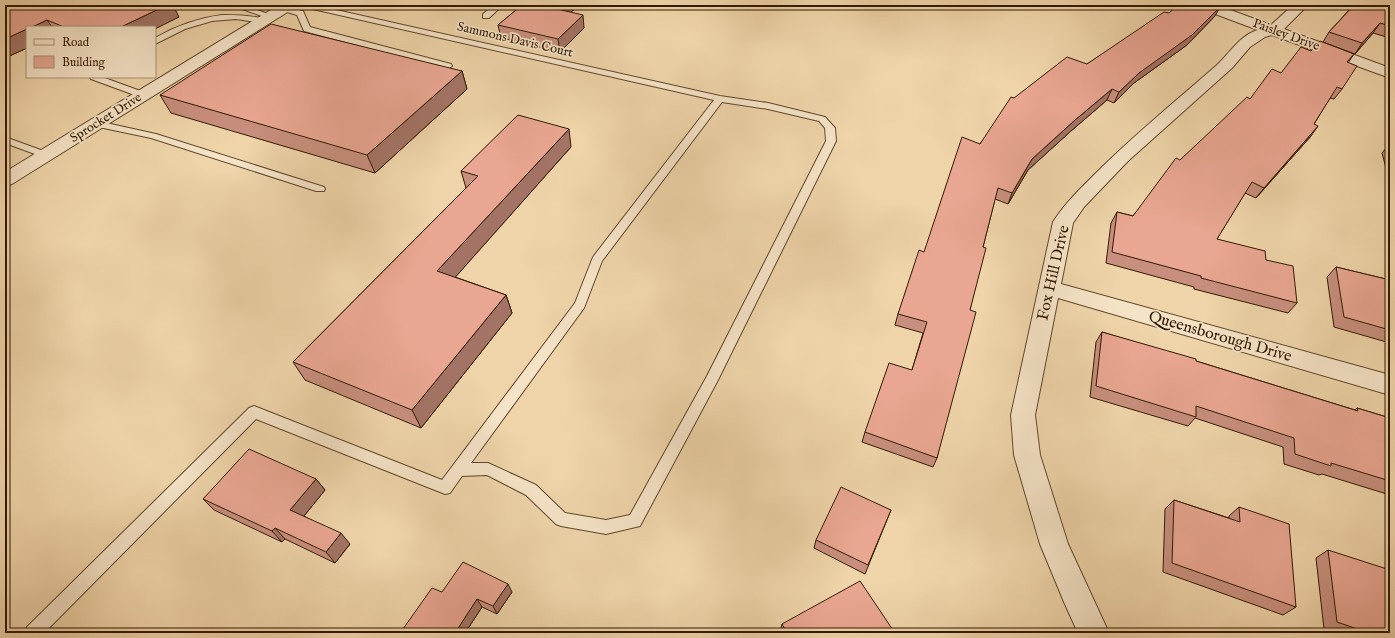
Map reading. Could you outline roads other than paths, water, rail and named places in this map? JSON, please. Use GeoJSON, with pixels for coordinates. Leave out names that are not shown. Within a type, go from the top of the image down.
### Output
{"type":"FeatureCollection","features":[{"type":"Feature","properties":{"kind":"street","name":"Paisley Drive"},"geometry":{"type":"LineString","coordinates":[[1204,5],[1390,73]]}},
{"type":"Feature","properties":{"kind":"street","name":"Fox Hill Drive"},"geometry":{"type":"LineString","coordinates":[[1094,633],[1074,592],[1054,544],[1027,455],[1023,415],[1063,222],[1077,203],[1122,157],[1226,65],[1245,44],[1260,34],[1274,30],[1301,5]]}},
{"type":"Feature","properties":{"kind":"street","name":"Sprocket Drive"},"geometry":{"type":"LineString","coordinates":[[5,180],[143,95],[159,80],[276,13]]}},
{"type":"Feature","properties":{"kind":"street","name":"Queensborough Drive"},"geometry":{"type":"LineString","coordinates":[[1049,288],[1390,385]]}},
{"type":"Feature","properties":{"kind":"lane"},"geometry":{"type":"LineString","coordinates":[[235,5],[276,13]]}},
{"type":"Feature","properties":{"kind":"lane","name":"Sammons Davis Court"},"geometry":{"type":"LineString","coordinates":[[304,5],[720,99],[768,106],[822,119],[830,128],[831,142],[739,328],[667,466],[635,521],[606,527],[561,519],[531,490],[488,469],[458,470]]}},
{"type":"Feature","properties":{"kind":"lane"},"geometry":{"type":"LineString","coordinates":[[486,16],[499,5]]}},
{"type":"Feature","properties":{"kind":"lane"},"geometry":{"type":"LineString","coordinates":[[156,41],[176,30],[207,21],[276,13],[300,13],[307,29],[448,66]]}},
{"type":"Feature","properties":{"kind":"lane"},"geometry":{"type":"LineString","coordinates":[[97,78],[143,95]]}},
{"type":"Feature","properties":{"kind":"lane"},"geometry":{"type":"LineString","coordinates":[[33,633],[254,412],[446,488],[580,304],[597,260],[720,99]]}},
{"type":"Feature","properties":{"kind":"lane"},"geometry":{"type":"LineString","coordinates":[[97,124],[128,132],[153,136],[320,189]]}},
{"type":"Feature","properties":{"kind":"lane"},"geometry":{"type":"LineString","coordinates":[[5,140],[46,154]]}}]}
